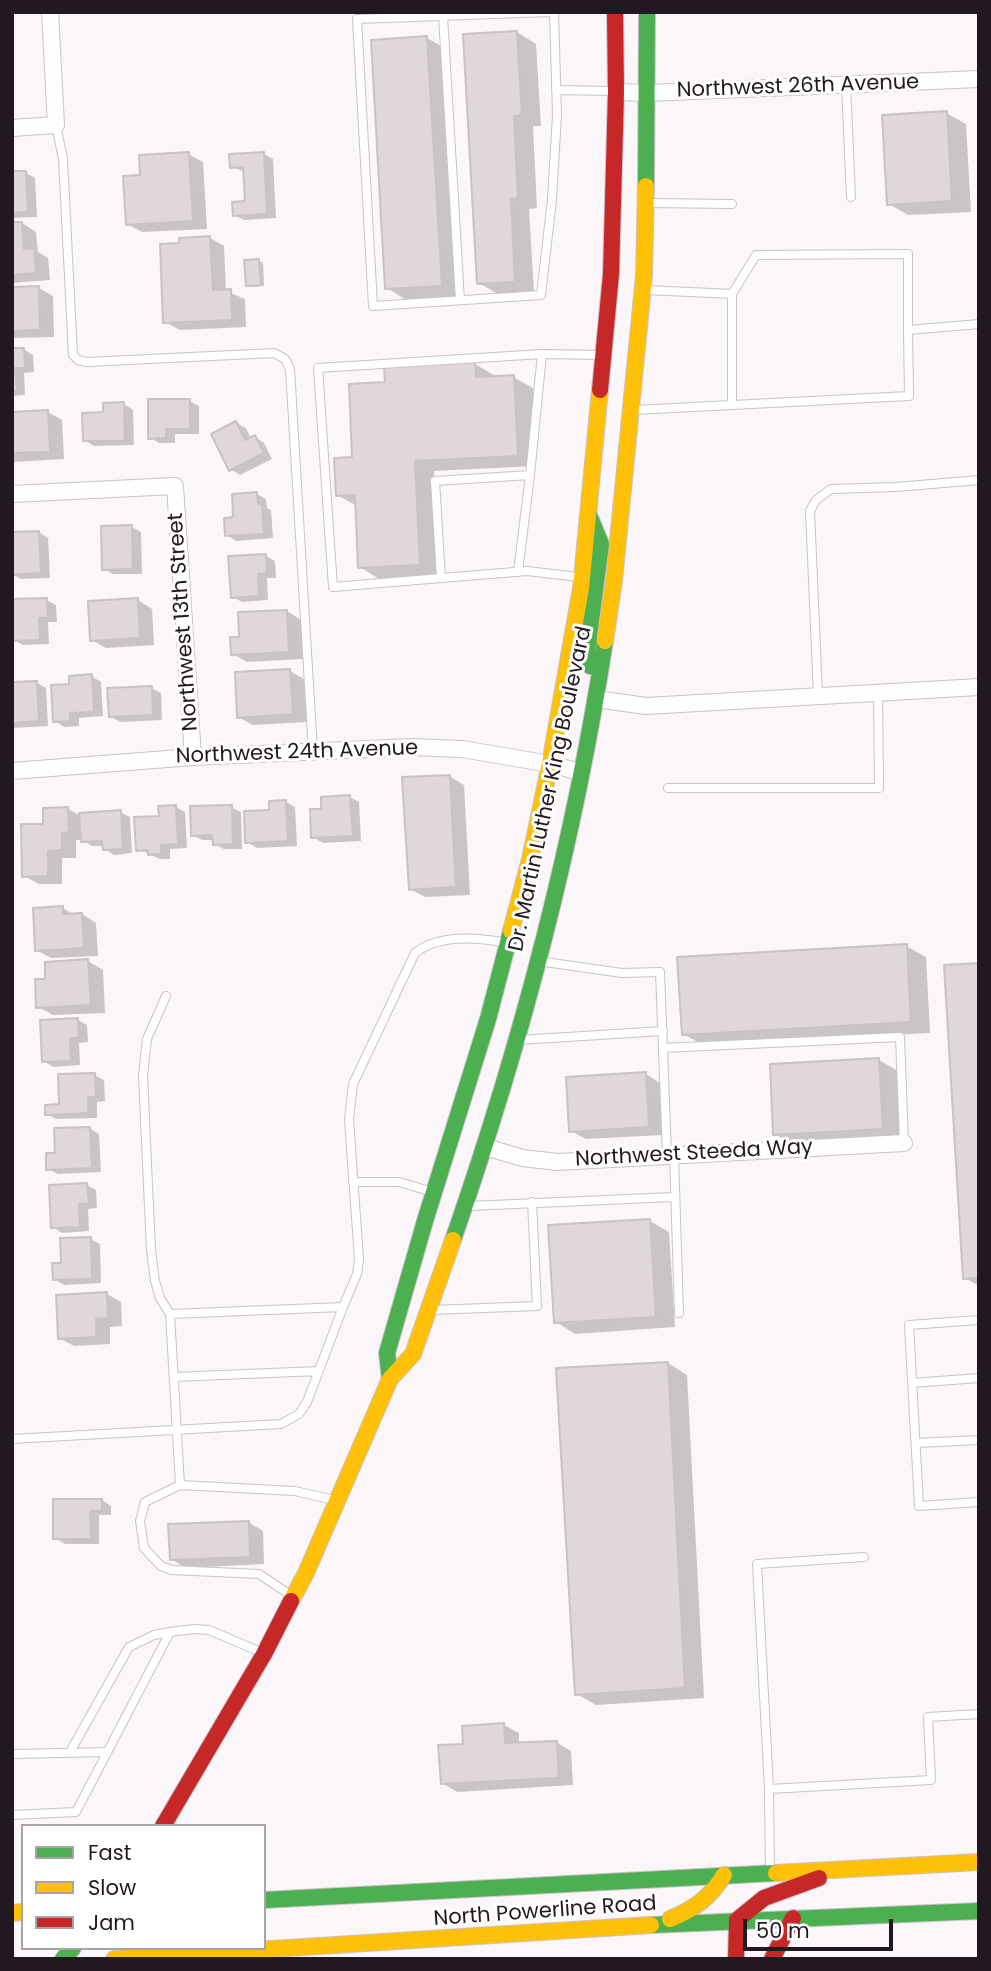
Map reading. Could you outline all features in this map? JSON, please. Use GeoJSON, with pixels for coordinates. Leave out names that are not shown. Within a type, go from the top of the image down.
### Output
{"type":"FeatureCollection","features":[{"type":"Feature","properties":{"kind":"main road","name":"Dr. Martin Luther King Boulevard"},"geometry":{"type":"LineString","coordinates":[[390,1379],[387,1353],[488,1019],[530,859],[550,764],[582,577],[611,274],[616,92],[615,12]]}},
{"type":"Feature","properties":{"kind":"main road","name":"Dr. Martin Luther King Boulevard"},"geometry":{"type":"LineString","coordinates":[[164,1824],[264,1654],[306,1573],[390,1379],[413,1354],[466,1206],[516,1040],[537,961],[596,699],[614,581],[643,290],[648,93],[647,12]]}},
{"type":"Feature","properties":{"kind":"main road"},"geometry":{"type":"LineString","coordinates":[[588,512],[601,544],[587,651],[596,699]]}},
{"type":"Feature","properties":{"kind":"main road","name":"North Powerline Road"},"geometry":{"type":"LineString","coordinates":[[266,1900],[979,1862]]}},
{"type":"Feature","properties":{"kind":"main road"},"geometry":{"type":"LineString","coordinates":[[736,1959],[737,1920],[750,1906],[771,1894],[849,1869]]}},
{"type":"Feature","properties":{"kind":"main road"},"geometry":{"type":"LineString","coordinates":[[654,1926],[695,1908],[713,1895],[724,1875]]}},
{"type":"Feature","properties":{"kind":"main road","name":"North Powerline Road"},"geometry":{"type":"LineString","coordinates":[[114,1959],[410,1946],[737,1920],[979,1911]]}},
{"type":"Feature","properties":{"kind":"main road"},"geometry":{"type":"LineString","coordinates":[[772,1959],[793,1918]]}},
{"type":"Feature","properties":{"kind":"street"},"geometry":{"type":"LineString","coordinates":[[12,128],[56,125],[50,12]]}},
{"type":"Feature","properties":{"kind":"street","name":"Northwest 26th Avenue"},"geometry":{"type":"LineString","coordinates":[[616,92],[648,93],[979,79]]}},
{"type":"Feature","properties":{"kind":"street","name":"Northwest 13th Street"},"geometry":{"type":"LineString","coordinates":[[12,494],[175,486],[193,757]]}},
{"type":"Feature","properties":{"kind":"street"},"geometry":{"type":"LineString","coordinates":[[596,699],[646,706],[979,687]]}},
{"type":"Feature","properties":{"kind":"street","name":"Northwest 24th Avenue"},"geometry":{"type":"LineString","coordinates":[[12,771],[193,757],[411,747],[462,749],[550,764],[580,772]]}},
{"type":"Feature","properties":{"kind":"street","name":"Northwest Steeda Way"},"geometry":{"type":"LineString","coordinates":[[485,1147],[523,1158],[557,1162],[904,1143]]}},
{"type":"Feature","properties":{"kind":"lane"},"geometry":{"type":"LineString","coordinates":[[552,12],[557,115],[552,200],[541,295],[373,306],[358,19],[443,16],[552,12]]}},
{"type":"Feature","properties":{"kind":"lane"},"geometry":{"type":"LineString","coordinates":[[443,16],[460,300]]}},
{"type":"Feature","properties":{"kind":"lane"},"geometry":{"type":"LineString","coordinates":[[846,85],[851,197]]}},
{"type":"Feature","properties":{"kind":"lane"},"geometry":{"type":"LineString","coordinates":[[556,90],[616,92]]}},
{"type":"Feature","properties":{"kind":"lane"},"geometry":{"type":"LineString","coordinates":[[56,125],[63,159],[73,355],[78,360],[87,362],[274,353],[285,359],[290,369],[313,752]]}},
{"type":"Feature","properties":{"kind":"lane"},"geometry":{"type":"LineString","coordinates":[[646,203],[732,204]]}},
{"type":"Feature","properties":{"kind":"lane"},"geometry":{"type":"LineString","coordinates":[[631,410],[732,405],[909,396],[908,254],[756,255],[732,294],[732,405]]}},
{"type":"Feature","properties":{"kind":"lane"},"geometry":{"type":"LineString","coordinates":[[643,290],[732,294]]}},
{"type":"Feature","properties":{"kind":"lane"},"geometry":{"type":"LineString","coordinates":[[908,330],[979,324]]}},
{"type":"Feature","properties":{"kind":"lane"},"geometry":{"type":"LineString","coordinates":[[518,572],[542,354]]}},
{"type":"Feature","properties":{"kind":"lane"},"geometry":{"type":"LineString","coordinates":[[582,577],[518,572],[333,587],[318,368],[542,354],[603,355]]}},
{"type":"Feature","properties":{"kind":"lane"},"geometry":{"type":"LineString","coordinates":[[441,578],[435,481],[530,475]]}},
{"type":"Feature","properties":{"kind":"lane"},"geometry":{"type":"LineString","coordinates":[[818,696],[810,511],[816,500],[831,489],[979,480]]}},
{"type":"Feature","properties":{"kind":"lane"},"geometry":{"type":"LineString","coordinates":[[668,788],[879,788],[878,693]]}},
{"type":"Feature","properties":{"kind":"lane"},"geometry":{"type":"LineString","coordinates":[[12,1439],[281,1424],[299,1414],[307,1402],[357,1274],[359,1259],[349,1120],[353,1084],[415,953],[424,946],[449,940],[485,939],[507,943]]}},
{"type":"Feature","properties":{"kind":"lane"},"geometry":{"type":"LineString","coordinates":[[537,961],[622,973],[660,972],[680,1313]]}},
{"type":"Feature","properties":{"kind":"lane"},"geometry":{"type":"LineString","coordinates":[[166,996],[147,1039],[143,1076],[151,1250],[160,1298],[170,1314],[180,1485]]}},
{"type":"Feature","properties":{"kind":"lane"},"geometry":{"type":"LineString","coordinates":[[516,1040],[663,1031]]}},
{"type":"Feature","properties":{"kind":"lane"},"geometry":{"type":"LineString","coordinates":[[663,1048],[900,1038],[904,1143]]}},
{"type":"Feature","properties":{"kind":"lane"},"geometry":{"type":"LineString","coordinates":[[353,1182],[399,1182],[434,1192]]}},
{"type":"Feature","properties":{"kind":"lane"},"geometry":{"type":"LineString","coordinates":[[466,1206],[674,1197]]}},
{"type":"Feature","properties":{"kind":"lane"},"geometry":{"type":"LineString","coordinates":[[429,1310],[537,1306],[531,1202]]}},
{"type":"Feature","properties":{"kind":"lane"},"geometry":{"type":"LineString","coordinates":[[170,1314],[343,1307]]}},
{"type":"Feature","properties":{"kind":"lane"},"geometry":{"type":"LineString","coordinates":[[979,1320],[909,1325],[919,1506],[979,1502]]}},
{"type":"Feature","properties":{"kind":"lane"},"geometry":{"type":"LineString","coordinates":[[174,1377],[319,1371]]}},
{"type":"Feature","properties":{"kind":"lane"},"geometry":{"type":"LineString","coordinates":[[912,1382],[979,1378]]}},
{"type":"Feature","properties":{"kind":"lane"},"geometry":{"type":"LineString","coordinates":[[916,1443],[979,1440]]}},
{"type":"Feature","properties":{"kind":"lane"},"geometry":{"type":"LineString","coordinates":[[293,1597],[259,1574],[172,1570],[153,1560],[144,1548],[141,1534],[140,1521],[145,1502],[180,1485],[295,1491],[337,1501]]}},
{"type":"Feature","properties":{"kind":"lane"},"geometry":{"type":"LineString","coordinates":[[770,1873],[769,1789],[757,1564],[864,1557]]}},
{"type":"Feature","properties":{"kind":"lane"},"geometry":{"type":"LineString","coordinates":[[71,1752],[129,1647],[154,1635],[194,1629],[209,1630],[264,1654]]}},
{"type":"Feature","properties":{"kind":"lane"},"geometry":{"type":"LineString","coordinates":[[12,1815],[76,1812],[170,1632]]}},
{"type":"Feature","properties":{"kind":"lane"},"geometry":{"type":"LineString","coordinates":[[769,1789],[931,1780],[928,1717],[979,1714]]}},
{"type":"Feature","properties":{"kind":"lane"},"geometry":{"type":"LineString","coordinates":[[12,1754],[107,1752]]}},
{"type":"Feature","properties":{"kind":"building"},"geometry":{"type":"Polygon","coordinates":[[[517,31],[522,115],[514,116],[518,198],[511,199],[515,282],[477,284],[463,34],[517,31]]]}},
{"type":"Feature","properties":{"kind":"building"},"geometry":{"type":"Polygon","coordinates":[[[427,36],[442,286],[385,289],[371,40],[427,36]]]}},
{"type":"Feature","properties":{"kind":"building"},"geometry":{"type":"Polygon","coordinates":[[[947,111],[952,201],[887,205],[882,115],[947,111]]]}},
{"type":"Feature","properties":{"kind":"building"},"geometry":{"type":"Polygon","coordinates":[[[189,152],[193,221],[126,225],[123,176],[140,175],[139,155],[189,152]]]}},
{"type":"Feature","properties":{"kind":"building"},"geometry":{"type":"Polygon","coordinates":[[[264,152],[267,214],[233,216],[232,202],[245,201],[243,167],[230,168],[229,154],[264,152]]]}},
{"type":"Feature","properties":{"kind":"building"},"geometry":{"type":"Polygon","coordinates":[[[12,171],[26,171],[28,212],[12,213],[12,171]]]}},
{"type":"Feature","properties":{"kind":"building"},"geometry":{"type":"Polygon","coordinates":[[[12,222],[22,222],[24,249],[34,248],[36,273],[12,275],[12,222]]]}},
{"type":"Feature","properties":{"kind":"building"},"geometry":{"type":"Polygon","coordinates":[[[210,236],[213,290],[231,289],[232,320],[163,323],[160,244],[179,243],[179,238],[210,236]]]}},
{"type":"Feature","properties":{"kind":"building"},"geometry":{"type":"Polygon","coordinates":[[[259,259],[261,285],[246,286],[244,260],[259,259]]]}},
{"type":"Feature","properties":{"kind":"building"},"geometry":{"type":"Polygon","coordinates":[[[39,286],[40,330],[12,331],[12,287],[39,286]]]}},
{"type":"Feature","properties":{"kind":"building"},"geometry":{"type":"Polygon","coordinates":[[[12,348],[24,348],[25,368],[15,368],[17,391],[12,391],[12,348]]]}},
{"type":"Feature","properties":{"kind":"building"},"geometry":{"type":"Polygon","coordinates":[[[475,362],[476,377],[514,375],[518,456],[415,461],[420,565],[358,568],[355,495],[336,496],[334,458],[352,457],[349,384],[385,382],[384,367],[475,362]]]}},
{"type":"Feature","properties":{"kind":"building"},"geometry":{"type":"Polygon","coordinates":[[[148,399],[190,399],[190,429],[166,429],[166,438],[148,439],[148,399]]]}},
{"type":"Feature","properties":{"kind":"building"},"geometry":{"type":"Polygon","coordinates":[[[124,402],[125,441],[83,441],[82,413],[103,412],[103,403],[124,402]]]}},
{"type":"Feature","properties":{"kind":"building"},"geometry":{"type":"Polygon","coordinates":[[[48,410],[50,452],[12,453],[12,412],[48,410]]]}},
{"type":"Feature","properties":{"kind":"building"},"geometry":{"type":"Polygon","coordinates":[[[236,421],[245,440],[255,435],[264,453],[229,471],[211,434],[236,421]]]}},
{"type":"Feature","properties":{"kind":"building"},"geometry":{"type":"Polygon","coordinates":[[[257,492],[258,504],[262,503],[264,534],[225,536],[224,518],[233,517],[232,494],[257,492]]]}},
{"type":"Feature","properties":{"kind":"building"},"geometry":{"type":"Polygon","coordinates":[[[132,525],[133,569],[102,570],[101,526],[132,525]]]}},
{"type":"Feature","properties":{"kind":"building"},"geometry":{"type":"Polygon","coordinates":[[[39,531],[41,573],[12,575],[12,532],[39,531]]]}},
{"type":"Feature","properties":{"kind":"building"},"geometry":{"type":"Polygon","coordinates":[[[266,554],[267,573],[258,574],[259,596],[231,598],[228,556],[266,554]]]}},
{"type":"Feature","properties":{"kind":"building"},"geometry":{"type":"Polygon","coordinates":[[[47,598],[48,618],[39,618],[40,640],[12,641],[12,599],[47,598]]]}},
{"type":"Feature","properties":{"kind":"building"},"geometry":{"type":"Polygon","coordinates":[[[138,598],[140,638],[90,641],[88,601],[138,598]]]}},
{"type":"Feature","properties":{"kind":"building"},"geometry":{"type":"Polygon","coordinates":[[[287,610],[289,652],[231,655],[230,637],[239,637],[238,612],[287,610]]]}},
{"type":"Feature","properties":{"kind":"building"},"geometry":{"type":"Polygon","coordinates":[[[290,669],[293,714],[237,718],[235,672],[290,669]]]}},
{"type":"Feature","properties":{"kind":"building"},"geometry":{"type":"Polygon","coordinates":[[[92,674],[94,712],[70,713],[70,721],[53,722],[51,685],[69,684],[69,676],[92,674]]]}},
{"type":"Feature","properties":{"kind":"building"},"geometry":{"type":"Polygon","coordinates":[[[37,681],[39,721],[12,723],[12,682],[37,681]]]}},
{"type":"Feature","properties":{"kind":"building"},"geometry":{"type":"Polygon","coordinates":[[[152,686],[153,715],[109,717],[107,688],[152,686]]]}},
{"type":"Feature","properties":{"kind":"building"},"geometry":{"type":"Polygon","coordinates":[[[450,775],[456,887],[409,890],[402,777],[450,775]]]}},
{"type":"Feature","properties":{"kind":"building"},"geometry":{"type":"Polygon","coordinates":[[[350,795],[353,836],[311,838],[310,809],[321,809],[321,797],[350,795]]]}},
{"type":"Feature","properties":{"kind":"building"},"geometry":{"type":"Polygon","coordinates":[[[286,800],[288,841],[245,843],[244,811],[269,810],[269,801],[286,800]]]}},
{"type":"Feature","properties":{"kind":"building"},"geometry":{"type":"Polygon","coordinates":[[[176,805],[178,844],[161,845],[161,854],[148,855],[148,850],[136,851],[134,817],[159,816],[158,806],[176,805]]]}},
{"type":"Feature","properties":{"kind":"building"},"geometry":{"type":"Polygon","coordinates":[[[232,805],[233,844],[213,845],[212,835],[191,836],[190,806],[232,805]]]}},
{"type":"Feature","properties":{"kind":"building"},"geometry":{"type":"Polygon","coordinates":[[[68,807],[69,832],[62,833],[62,850],[48,851],[48,876],[22,877],[21,824],[43,824],[43,808],[68,807]]]}},
{"type":"Feature","properties":{"kind":"building"},"geometry":{"type":"Polygon","coordinates":[[[121,810],[123,849],[103,850],[102,841],[81,842],[79,813],[121,810]]]}},
{"type":"Feature","properties":{"kind":"building"},"geometry":{"type":"Polygon","coordinates":[[[63,906],[63,914],[82,913],[84,948],[35,951],[33,908],[63,906]]]}},
{"type":"Feature","properties":{"kind":"building"},"geometry":{"type":"Polygon","coordinates":[[[907,944],[911,1022],[682,1035],[677,957],[907,944]]]}},
{"type":"Feature","properties":{"kind":"building"},"geometry":{"type":"Polygon","coordinates":[[[88,959],[91,1005],[36,1008],[35,979],[45,979],[45,962],[88,959]]]}},
{"type":"Feature","properties":{"kind":"building"},"geometry":{"type":"Polygon","coordinates":[[[979,963],[979,1278],[963,1279],[944,965],[979,963]]]}},
{"type":"Feature","properties":{"kind":"building"},"geometry":{"type":"Polygon","coordinates":[[[78,1018],[79,1038],[70,1038],[71,1061],[42,1062],[40,1020],[78,1018]]]}},
{"type":"Feature","properties":{"kind":"building"},"geometry":{"type":"Polygon","coordinates":[[[879,1058],[883,1129],[773,1135],[770,1064],[879,1058]]]}},
{"type":"Feature","properties":{"kind":"building"},"geometry":{"type":"Polygon","coordinates":[[[646,1072],[649,1127],[569,1132],[566,1077],[646,1072]]]}},
{"type":"Feature","properties":{"kind":"building"},"geometry":{"type":"Polygon","coordinates":[[[95,1073],[96,1097],[88,1097],[88,1113],[45,1115],[45,1105],[59,1104],[58,1074],[95,1073]]]}},
{"type":"Feature","properties":{"kind":"building"},"geometry":{"type":"Polygon","coordinates":[[[90,1127],[92,1168],[46,1170],[46,1153],[55,1153],[54,1128],[90,1127]]]}},
{"type":"Feature","properties":{"kind":"building"},"geometry":{"type":"Polygon","coordinates":[[[87,1183],[89,1203],[79,1204],[80,1227],[51,1228],[49,1185],[87,1183]]]}},
{"type":"Feature","properties":{"kind":"building"},"geometry":{"type":"Polygon","coordinates":[[[650,1219],[656,1317],[554,1323],[548,1225],[650,1219]]]}},
{"type":"Feature","properties":{"kind":"building"},"geometry":{"type":"Polygon","coordinates":[[[91,1237],[92,1279],[53,1280],[52,1263],[61,1263],[60,1238],[91,1237]]]}},
{"type":"Feature","properties":{"kind":"building"},"geometry":{"type":"Polygon","coordinates":[[[107,1292],[108,1318],[96,1319],[96,1337],[58,1339],[56,1295],[107,1292]]]}},
{"type":"Feature","properties":{"kind":"building"},"geometry":{"type":"Polygon","coordinates":[[[668,1362],[685,1688],[575,1695],[556,1368],[668,1362]]]}},
{"type":"Feature","properties":{"kind":"building"},"geometry":{"type":"Polygon","coordinates":[[[53,1499],[102,1499],[102,1511],[90,1511],[91,1539],[53,1539],[53,1499]]]}},
{"type":"Feature","properties":{"kind":"building"},"geometry":{"type":"Polygon","coordinates":[[[249,1521],[250,1557],[170,1560],[168,1524],[249,1521]]]}},
{"type":"Feature","properties":{"kind":"building"},"geometry":{"type":"Polygon","coordinates":[[[504,1723],[505,1743],[557,1741],[559,1778],[441,1784],[438,1745],[463,1744],[462,1726],[504,1723]]]}},
{"type":"Feature","properties":{"kind":"traffic: fast"},"geometry":{"type":"LineString","coordinates":[[646,186],[647,12]]}},
{"type":"Feature","properties":{"kind":"traffic: fast"},"geometry":{"type":"LineString","coordinates":[[589,515],[601,544],[587,651],[590,666]]}},
{"type":"Feature","properties":{"kind":"traffic: fast"},"geometry":{"type":"LineString","coordinates":[[453,1240],[501,1093],[543,944],[578,793],[605,641]]}},
{"type":"Feature","properties":{"kind":"traffic: fast"},"geometry":{"type":"LineString","coordinates":[[390,1379],[387,1353],[488,1019],[511,931]]}},
{"type":"Feature","properties":{"kind":"traffic: fast"},"geometry":{"type":"LineString","coordinates":[[266,1900],[776,1873]]}},
{"type":"Feature","properties":{"kind":"traffic: fast"},"geometry":{"type":"LineString","coordinates":[[651,1925],[979,1911]]}},
{"type":"Feature","properties":{"kind":"traffic: fast"},"geometry":{"type":"LineString","coordinates":[[63,1959],[71,1950]]}},
{"type":"Feature","properties":{"kind":"traffic: slow"},"geometry":{"type":"LineString","coordinates":[[605,641],[614,581],[644,276],[646,186]]}},
{"type":"Feature","properties":{"kind":"traffic: slow"},"geometry":{"type":"LineString","coordinates":[[511,931],[530,859],[550,764],[581,588],[600,390]]}},
{"type":"Feature","properties":{"kind":"traffic: slow"},"geometry":{"type":"LineString","coordinates":[[291,1601],[306,1573],[390,1379],[413,1354],[453,1240]]}},
{"type":"Feature","properties":{"kind":"traffic: slow"},"geometry":{"type":"LineString","coordinates":[[776,1873],[979,1862]]}},
{"type":"Feature","properties":{"kind":"traffic: slow"},"geometry":{"type":"LineString","coordinates":[[670,1919],[701,1902],[724,1875]]}},
{"type":"Feature","properties":{"kind":"traffic: slow"},"geometry":{"type":"LineString","coordinates":[[12,1913],[21,1912]]}},
{"type":"Feature","properties":{"kind":"traffic: slow"},"geometry":{"type":"LineString","coordinates":[[266,1949],[651,1925]]}},
{"type":"Feature","properties":{"kind":"traffic: slow"},"geometry":{"type":"LineString","coordinates":[[114,1959],[256,1950]]}},
{"type":"Feature","properties":{"kind":"traffic: jam"},"geometry":{"type":"LineString","coordinates":[[600,390],[611,274],[616,92],[615,12]]}},
{"type":"Feature","properties":{"kind":"traffic: jam"},"geometry":{"type":"LineString","coordinates":[[164,1824],[264,1654],[291,1601]]}},
{"type":"Feature","properties":{"kind":"traffic: jam"},"geometry":{"type":"LineString","coordinates":[[737,1920],[764,1898],[819,1878]]}},
{"type":"Feature","properties":{"kind":"traffic: jam"},"geometry":{"type":"LineString","coordinates":[[772,1959],[793,1918]]}},
{"type":"Feature","properties":{"kind":"traffic: jam"},"geometry":{"type":"LineString","coordinates":[[736,1959],[737,1920]]}}]}
